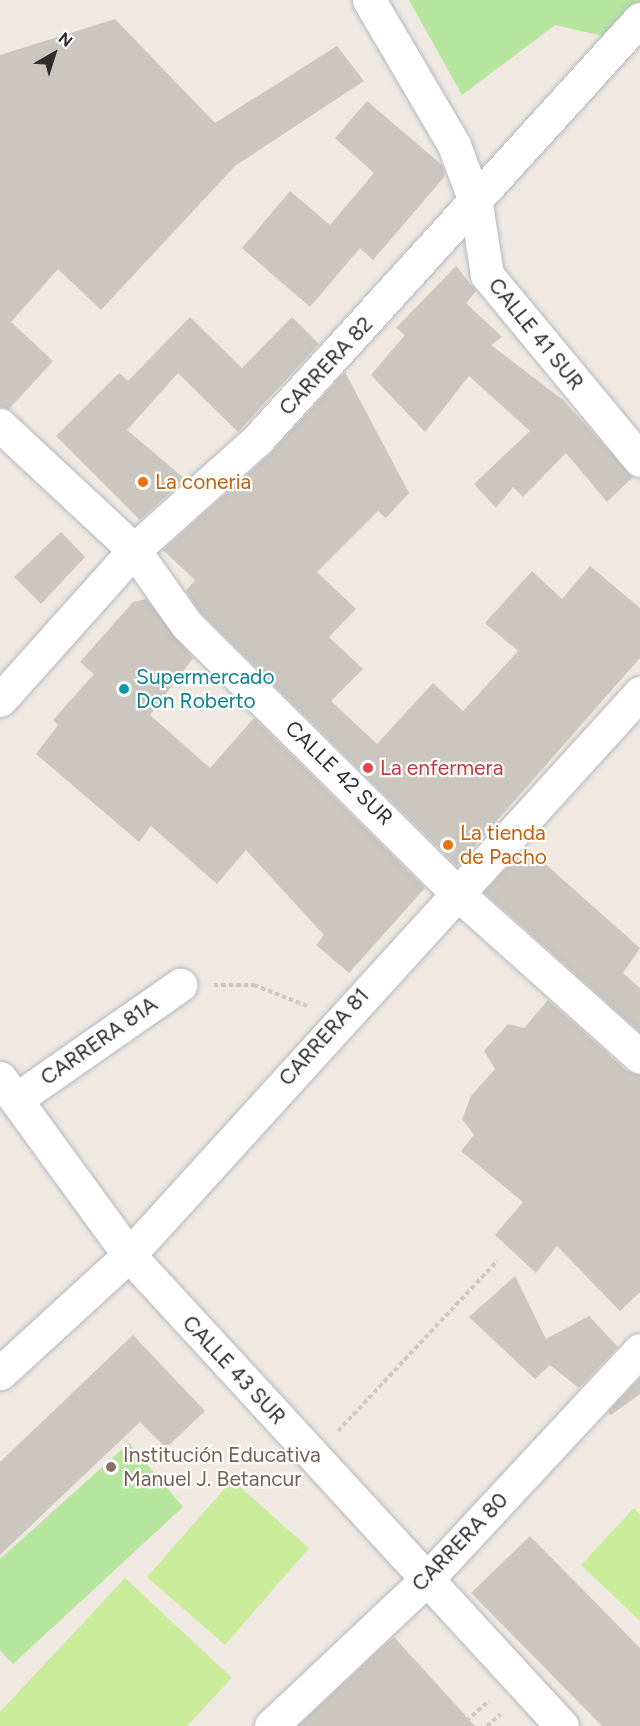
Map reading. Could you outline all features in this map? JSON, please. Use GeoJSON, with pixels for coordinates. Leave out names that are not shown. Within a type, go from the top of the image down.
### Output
{"type":"FeatureCollection","features":[{"type":"Feature","properties":{"kind":"street","name":"CALLE 41 SUR"},"geometry":{"type":"LineString","coordinates":[[369,0],[454,145],[476,204],[487,275],[640,460]]}},
{"type":"Feature","properties":{"kind":"street","name":"CARRERA 82"},"geometry":{"type":"LineString","coordinates":[[0,700],[134,550],[257,440],[476,204],[640,19]]}},
{"type":"Feature","properties":{"kind":"street","name":"CALLE 42 SUR"},"geometry":{"type":"LineString","coordinates":[[0,425],[134,550],[187,625],[456,890],[640,1057]]}},
{"type":"Feature","properties":{"kind":"street","name":"CARRERA 81"},"geometry":{"type":"LineString","coordinates":[[0,1373],[129,1255],[456,890],[640,693]]}},
{"type":"Feature","properties":{"kind":"street","name":"CARRERA 81A"},"geometry":{"type":"LineString","coordinates":[[9,1088],[180,985]]}},
{"type":"Feature","properties":{"kind":"street","name":"CALLE 43 SUR"},"geometry":{"type":"LineString","coordinates":[[9,1088],[129,1255],[562,1726]]}},
{"type":"Feature","properties":{"kind":"street","name":"CARRERA 80"},"geometry":{"type":"LineString","coordinates":[[271,1726],[428,1578],[640,1350]]}},
{"type":"Feature","properties":{"kind":"path"},"geometry":{"type":"LineString","coordinates":[[180,985],[254,985],[316,1009]]}},
{"type":"Feature","properties":{"kind":"path"},"geometry":{"type":"LineString","coordinates":[[314,1455],[405,1365],[497,1261]]}},
{"type":"Feature","properties":{"kind":"path"},"geometry":{"type":"LineString","coordinates":[[461,1726],[496,1694]]}},
{"type":"Feature","properties":{"kind":"green space"},"geometry":{"type":"Polygon","coordinates":[[[409,0],[640,0],[640,2],[612,38],[555,25],[462,95],[409,0]]]}},
{"type":"Feature","properties":{"kind":"green space"},"geometry":{"type":"Polygon","coordinates":[[[129,1443],[183,1507],[13,1664],[0,1650],[0,1559],[129,1443]]]}},
{"type":"Feature","properties":{"kind":"green space"},"geometry":{"type":"Polygon","coordinates":[[[232,1480],[309,1548],[225,1645],[147,1577],[232,1480]]]}},
{"type":"Feature","properties":{"kind":"green space"},"geometry":{"type":"Polygon","coordinates":[[[634,1508],[640,1514],[640,1621],[581,1565],[634,1508]]]}},
{"type":"Feature","properties":{"kind":"green space"},"geometry":{"type":"Polygon","coordinates":[[[125,1578],[232,1678],[187,1726],[0,1726],[0,1712],[125,1578]]]}},
{"type":"Feature","properties":{"kind":"building"},"geometry":{"type":"Polygon","coordinates":[[[115,19],[215,123],[337,46],[364,81],[235,166],[101,310],[58,269],[11,322],[53,361],[9,409],[0,407],[0,55],[115,19]]]}},
{"type":"Feature","properties":{"kind":"building"},"geometry":{"type":"Polygon","coordinates":[[[367,101],[442,165],[445,176],[373,260],[360,248],[310,307],[242,248],[290,191],[330,225],[374,173],[335,138],[367,101]]]}},
{"type":"Feature","properties":{"kind":"building"},"geometry":{"type":"Polygon","coordinates":[[[456,266],[476,291],[466,303],[502,337],[491,345],[563,400],[633,477],[607,502],[566,453],[523,497],[513,487],[496,508],[474,484],[530,431],[469,376],[425,432],[371,375],[405,335],[396,328],[456,266]]]}},
{"type":"Feature","properties":{"kind":"building"},"geometry":{"type":"Polygon","coordinates":[[[190,317],[242,368],[292,317],[319,344],[238,432],[178,373],[127,430],[185,479],[140,520],[56,436],[119,373],[128,381],[190,317]]]}},
{"type":"Feature","properties":{"kind":"building"},"geometry":{"type":"Polygon","coordinates":[[[345,372],[409,493],[386,518],[378,511],[317,572],[356,609],[329,637],[363,669],[331,701],[377,744],[433,683],[463,711],[518,651],[485,623],[532,571],[562,599],[590,566],[640,608],[640,658],[457,866],[201,613],[186,591],[195,580],[163,550],[270,454],[345,372]]]}},
{"type":"Feature","properties":{"kind":"building"},"geometry":{"type":"Polygon","coordinates":[[[61,532],[85,557],[41,604],[14,577],[61,532]]]}},
{"type":"Feature","properties":{"kind":"building"},"geometry":{"type":"Polygon","coordinates":[[[146,599],[193,658],[150,715],[210,768],[254,718],[425,888],[349,973],[316,945],[324,935],[246,850],[217,884],[151,826],[139,842],[36,754],[58,725],[53,720],[94,674],[80,662],[133,602],[146,599]]]}},
{"type":"Feature","properties":{"kind":"building"},"geometry":{"type":"Polygon","coordinates":[[[526,847],[640,948],[623,973],[640,988],[640,1032],[484,892],[526,847]]]}},
{"type":"Feature","properties":{"kind":"building"},"geometry":{"type":"Polygon","coordinates":[[[548,1000],[627,1071],[640,1075],[640,1292],[620,1311],[557,1246],[536,1273],[495,1235],[523,1202],[461,1151],[474,1135],[462,1119],[471,1096],[495,1069],[484,1051],[508,1024],[524,1028],[548,1000]]]}},
{"type":"Feature","properties":{"kind":"building"},"geometry":{"type":"Polygon","coordinates":[[[515,1276],[546,1339],[589,1316],[618,1347],[579,1388],[550,1365],[535,1379],[469,1317],[515,1276]]]}},
{"type":"Feature","properties":{"kind":"building"},"geometry":{"type":"Polygon","coordinates":[[[133,1335],[205,1411],[166,1448],[140,1422],[0,1555],[0,1462],[133,1335]]]}},
{"type":"Feature","properties":{"kind":"building"},"geometry":{"type":"Polygon","coordinates":[[[640,1378],[640,1394],[611,1415],[608,1412],[640,1378]]]}},
{"type":"Feature","properties":{"kind":"building"},"geometry":{"type":"Polygon","coordinates":[[[530,1536],[640,1648],[640,1726],[602,1726],[471,1593],[530,1536]]]}},
{"type":"Feature","properties":{"kind":"building"},"geometry":{"type":"Polygon","coordinates":[[[394,1637],[475,1726],[298,1726],[373,1656],[394,1637]]]}},
{"type":"Feature","properties":{"kind":"place","name":"La coneria"},"geometry":{"type":"Point","coordinates":[143,482]}},
{"type":"Feature","properties":{"kind":"place","name":"Supermercado Don Roberto"},"geometry":{"type":"Point","coordinates":[124,689]}},
{"type":"Feature","properties":{"kind":"place","name":"La enfermera"},"geometry":{"type":"Point","coordinates":[368,768]}},
{"type":"Feature","properties":{"kind":"place","name":"La tienda de Pacho"},"geometry":{"type":"Point","coordinates":[448,845]}},
{"type":"Feature","properties":{"kind":"place","name":"Institución Educativa Manuel J. Betancur"},"geometry":{"type":"Point","coordinates":[111,1467]}}]}
